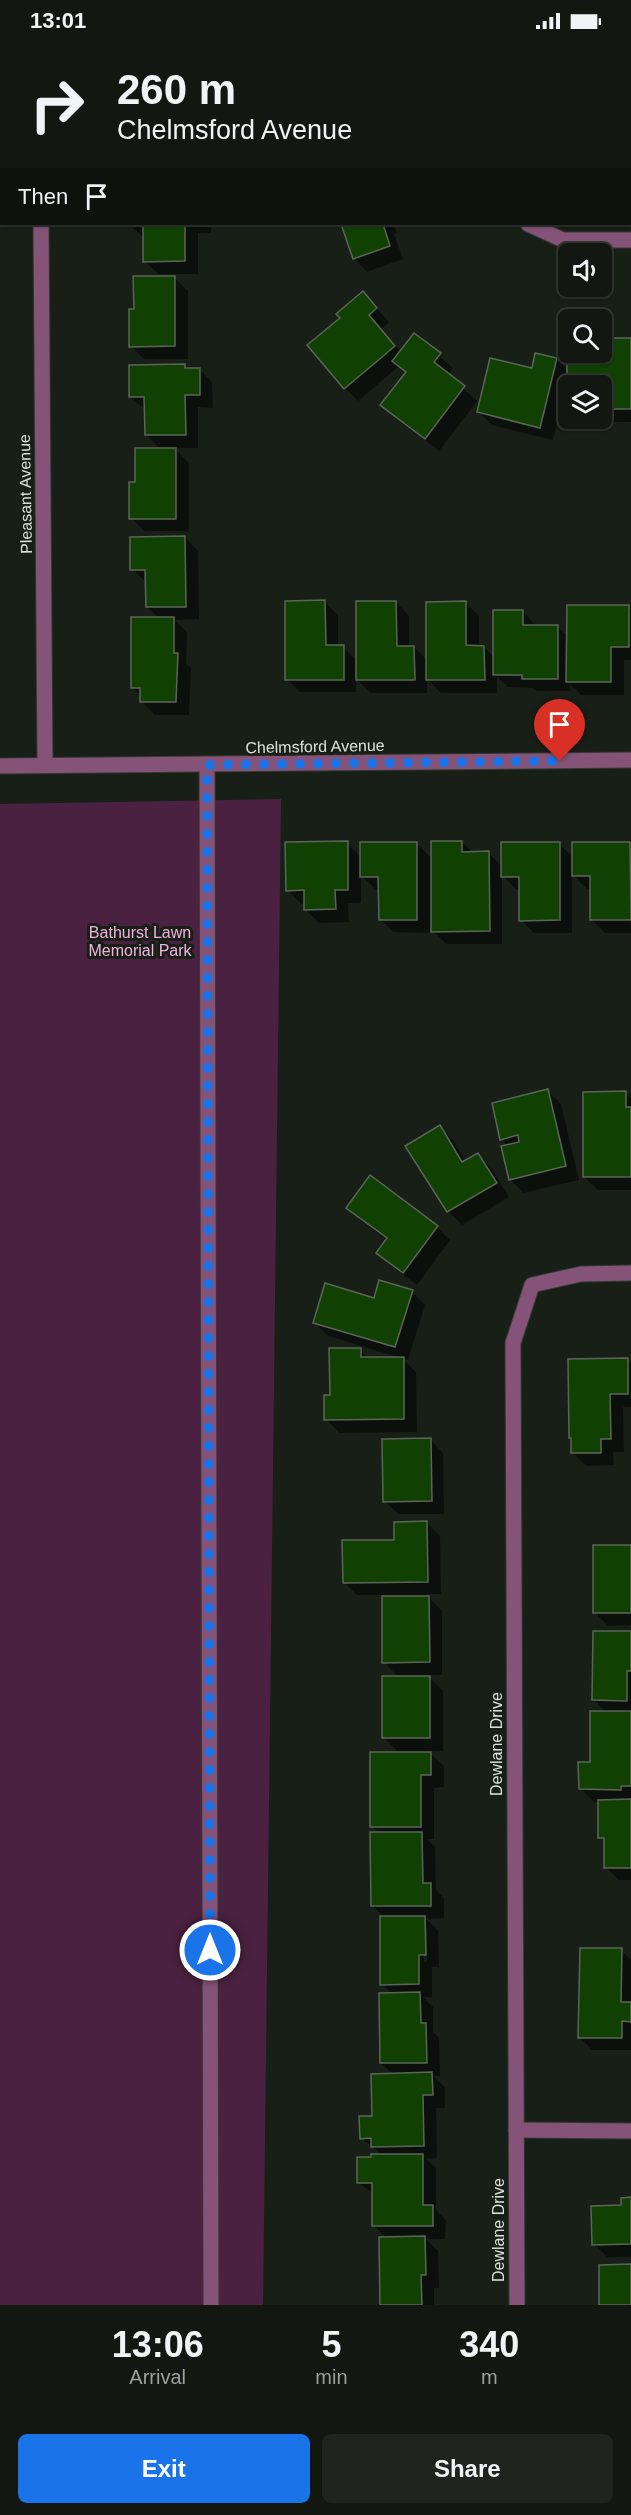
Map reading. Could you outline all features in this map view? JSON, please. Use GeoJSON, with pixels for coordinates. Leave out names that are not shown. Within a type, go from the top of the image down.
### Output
{"type":"FeatureCollection","features":[{"type":"Feature","properties":{"kind":"street","name":"Pleasant Avenue"},"geometry":{"type":"LineString","coordinates":[[41,225],[45,765]]}},
{"type":"Feature","properties":{"kind":"street"},"geometry":{"type":"LineString","coordinates":[[530,225],[563,240],[631,240]]}},
{"type":"Feature","properties":{"kind":"street","name":"Chelmsford Avenue"},"geometry":{"type":"LineString","coordinates":[[0,766],[631,760]]}},
{"type":"Feature","properties":{"kind":"street"},"geometry":{"type":"LineString","coordinates":[[207,765],[211,2305]]}},
{"type":"Feature","properties":{"kind":"street","name":"Dewlane Drive"},"geometry":{"type":"LineString","coordinates":[[517,2305],[513,1343],[532,1286],[581,1274],[631,1273]]}},
{"type":"Feature","properties":{"kind":"street"},"geometry":{"type":"LineString","coordinates":[[516,2130],[631,2131]]}},
{"type":"Feature","properties":{"kind":"green space","name":"Bathurst Lawn Memorial Park"},"geometry":{"type":"Polygon","coordinates":[[[281,799],[263,2305],[0,2305],[0,804],[281,799]]]}},
{"type":"Feature","properties":{"kind":"building"},"geometry":{"type":"Polygon","coordinates":[[[143,225],[185,225],[185,261],[143,262],[143,225]]]}},
{"type":"Feature","properties":{"kind":"building"},"geometry":{"type":"Polygon","coordinates":[[[341,225],[383,225],[390,246],[353,259],[341,225]]]}},
{"type":"Feature","properties":{"kind":"building"},"geometry":{"type":"Polygon","coordinates":[[[133,276],[175,276],[175,346],[129,347],[129,309],[134,309],[133,276]]]}},
{"type":"Feature","properties":{"kind":"building"},"geometry":{"type":"Polygon","coordinates":[[[363,291],[377,308],[369,315],[395,346],[344,389],[307,345],[340,318],[336,314],[363,291]]]}},
{"type":"Feature","properties":{"kind":"building"},"geometry":{"type":"Polygon","coordinates":[[[414,333],[441,353],[434,362],[465,386],[425,439],[380,405],[406,372],[392,361],[414,333]]]}},
{"type":"Feature","properties":{"kind":"building"},"geometry":{"type":"Polygon","coordinates":[[[612,338],[631,338],[631,409],[612,409],[612,375],[567,375],[567,363],[612,363],[612,338]]]}},
{"type":"Feature","properties":{"kind":"building"},"geometry":{"type":"Polygon","coordinates":[[[535,353],[557,358],[540,428],[477,412],[490,358],[532,368],[535,353]]]}},
{"type":"Feature","properties":{"kind":"building"},"geometry":{"type":"Polygon","coordinates":[[[185,364],[185,368],[200,368],[200,395],[185,395],[186,435],[145,435],[144,397],[129,397],[129,365],[185,364]]]}},
{"type":"Feature","properties":{"kind":"building"},"geometry":{"type":"Polygon","coordinates":[[[135,448],[176,448],[176,519],[129,519],[129,482],[135,482],[135,448]]]}},
{"type":"Feature","properties":{"kind":"building"},"geometry":{"type":"Polygon","coordinates":[[[185,536],[186,607],[146,607],[145,570],[130,570],[130,537],[185,536]]]}},
{"type":"Feature","properties":{"kind":"building"},"geometry":{"type":"Polygon","coordinates":[[[325,600],[326,645],[344,645],[344,680],[285,680],[285,601],[325,600]]]}},
{"type":"Feature","properties":{"kind":"building"},"geometry":{"type":"Polygon","coordinates":[[[356,601],[396,601],[397,646],[414,646],[415,680],[356,680],[356,601]]]}},
{"type":"Feature","properties":{"kind":"building"},"geometry":{"type":"Polygon","coordinates":[[[466,601],[466,645],[484,646],[485,680],[426,680],[426,602],[466,601]]]}},
{"type":"Feature","properties":{"kind":"building"},"geometry":{"type":"Polygon","coordinates":[[[567,605],[629,605],[629,647],[611,647],[611,682],[566,682],[567,605]]]}},
{"type":"Feature","properties":{"kind":"building"},"geometry":{"type":"Polygon","coordinates":[[[493,610],[523,610],[523,625],[558,625],[558,679],[522,679],[522,675],[493,675],[493,610]]]}},
{"type":"Feature","properties":{"kind":"building"},"geometry":{"type":"Polygon","coordinates":[[[131,617],[174,617],[174,653],[178,653],[176,702],[140,702],[140,688],[131,688],[131,617]]]}},
{"type":"Feature","properties":{"kind":"building"},"geometry":{"type":"Polygon","coordinates":[[[348,841],[348,890],[335,890],[336,909],[304,910],[304,890],[286,891],[285,842],[348,841]]]}},
{"type":"Feature","properties":{"kind":"building"},"geometry":{"type":"Polygon","coordinates":[[[431,841],[462,841],[462,852],[489,851],[490,931],[431,932],[431,841]]]}},
{"type":"Feature","properties":{"kind":"building"},"geometry":{"type":"Polygon","coordinates":[[[360,842],[417,842],[417,920],[379,920],[378,877],[360,877],[360,842]]]}},
{"type":"Feature","properties":{"kind":"building"},"geometry":{"type":"Polygon","coordinates":[[[501,842],[560,842],[560,920],[519,921],[519,877],[501,877],[501,842]]]}},
{"type":"Feature","properties":{"kind":"building"},"geometry":{"type":"Polygon","coordinates":[[[572,842],[630,842],[631,920],[590,920],[590,876],[572,876],[572,842]]]}},
{"type":"Feature","properties":{"kind":"building"},"geometry":{"type":"Polygon","coordinates":[[[548,1089],[566,1166],[509,1180],[501,1146],[519,1142],[518,1135],[500,1140],[492,1103],[548,1089]]]}},
{"type":"Feature","properties":{"kind":"building"},"geometry":{"type":"Polygon","coordinates":[[[626,1091],[626,1107],[631,1107],[631,1177],[583,1177],[583,1092],[626,1091]]]}},
{"type":"Feature","properties":{"kind":"building"},"geometry":{"type":"Polygon","coordinates":[[[440,1125],[462,1162],[478,1153],[497,1183],[447,1212],[405,1146],[440,1125]]]}},
{"type":"Feature","properties":{"kind":"building"},"geometry":{"type":"Polygon","coordinates":[[[370,1175],[438,1226],[403,1273],[376,1253],[387,1238],[346,1208],[370,1175]]]}},
{"type":"Feature","properties":{"kind":"building"},"geometry":{"type":"Polygon","coordinates":[[[379,1280],[413,1290],[395,1347],[313,1323],[325,1283],[374,1298],[379,1280]]]}},
{"type":"Feature","properties":{"kind":"building"},"geometry":{"type":"Polygon","coordinates":[[[329,1348],[361,1348],[361,1357],[404,1357],[404,1419],[324,1420],[324,1395],[330,1395],[329,1348]]]}},
{"type":"Feature","properties":{"kind":"building"},"geometry":{"type":"Polygon","coordinates":[[[628,1358],[628,1394],[610,1394],[611,1439],[601,1439],[601,1453],[571,1453],[568,1359],[628,1358]]]}},
{"type":"Feature","properties":{"kind":"building"},"geometry":{"type":"Polygon","coordinates":[[[431,1438],[432,1501],[383,1502],[382,1439],[431,1438]]]}},
{"type":"Feature","properties":{"kind":"building"},"geometry":{"type":"Polygon","coordinates":[[[427,1521],[428,1582],[343,1583],[342,1540],[394,1540],[394,1522],[427,1521]]]}},
{"type":"Feature","properties":{"kind":"building"},"geometry":{"type":"Polygon","coordinates":[[[593,1545],[631,1545],[631,1613],[593,1613],[593,1545]]]}},
{"type":"Feature","properties":{"kind":"building"},"geometry":{"type":"Polygon","coordinates":[[[382,1596],[429,1596],[430,1662],[382,1663],[382,1596]]]}},
{"type":"Feature","properties":{"kind":"building"},"geometry":{"type":"Polygon","coordinates":[[[593,1631],[631,1631],[631,1671],[627,1671],[627,1701],[592,1700],[593,1631]]]}},
{"type":"Feature","properties":{"kind":"building"},"geometry":{"type":"Polygon","coordinates":[[[382,1676],[430,1676],[430,1738],[382,1738],[382,1676]]]}},
{"type":"Feature","properties":{"kind":"building"},"geometry":{"type":"Polygon","coordinates":[[[590,1711],[631,1711],[631,1786],[621,1786],[621,1790],[579,1789],[578,1762],[590,1762],[590,1711]]]}},
{"type":"Feature","properties":{"kind":"building"},"geometry":{"type":"Polygon","coordinates":[[[370,1752],[431,1752],[431,1775],[421,1775],[421,1827],[370,1827],[370,1752]]]}},
{"type":"Feature","properties":{"kind":"building"},"geometry":{"type":"Polygon","coordinates":[[[631,1799],[631,1868],[604,1868],[604,1838],[598,1838],[598,1800],[631,1799]]]}},
{"type":"Feature","properties":{"kind":"building"},"geometry":{"type":"Polygon","coordinates":[[[370,1832],[422,1832],[423,1883],[431,1883],[431,1906],[371,1906],[370,1832]]]}},
{"type":"Feature","properties":{"kind":"building"},"geometry":{"type":"Polygon","coordinates":[[[380,1916],[425,1916],[426,1955],[419,1955],[419,1984],[380,1985],[380,1916]]]}},
{"type":"Feature","properties":{"kind":"building"},"geometry":{"type":"Polygon","coordinates":[[[580,1948],[622,1948],[621,2002],[631,2002],[631,2022],[622,2021],[622,2038],[578,2038],[580,1948]]]}},
{"type":"Feature","properties":{"kind":"building"},"geometry":{"type":"Polygon","coordinates":[[[420,1992],[421,2023],[426,2023],[427,2063],[380,2063],[379,1993],[420,1992]]]}},
{"type":"Feature","properties":{"kind":"building"},"geometry":{"type":"Polygon","coordinates":[[[432,2072],[433,2095],[423,2095],[424,2146],[371,2147],[371,2138],[360,2139],[359,2116],[372,2116],[371,2074],[432,2072]]]}},
{"type":"Feature","properties":{"kind":"building"},"geometry":{"type":"Polygon","coordinates":[[[371,2154],[423,2154],[423,2205],[433,2205],[433,2226],[372,2226],[372,2183],[357,2183],[357,2157],[371,2157],[371,2154]]]}},
{"type":"Feature","properties":{"kind":"building"},"geometry":{"type":"Polygon","coordinates":[[[631,2197],[631,2244],[592,2245],[591,2206],[621,2205],[621,2198],[631,2197]]]}},
{"type":"Feature","properties":{"kind":"building"},"geometry":{"type":"Polygon","coordinates":[[[425,2236],[426,2275],[421,2275],[422,2305],[380,2305],[379,2237],[425,2236]]]}},
{"type":"Feature","properties":{"kind":"building"},"geometry":{"type":"Polygon","coordinates":[[[631,2264],[631,2305],[599,2305],[599,2265],[631,2264]]]}},
{"type":"Feature","properties":{"kind":"route"},"geometry":{"type":"LineString","coordinates":[[210,1950],[207,765],[560,761]]}}]}
